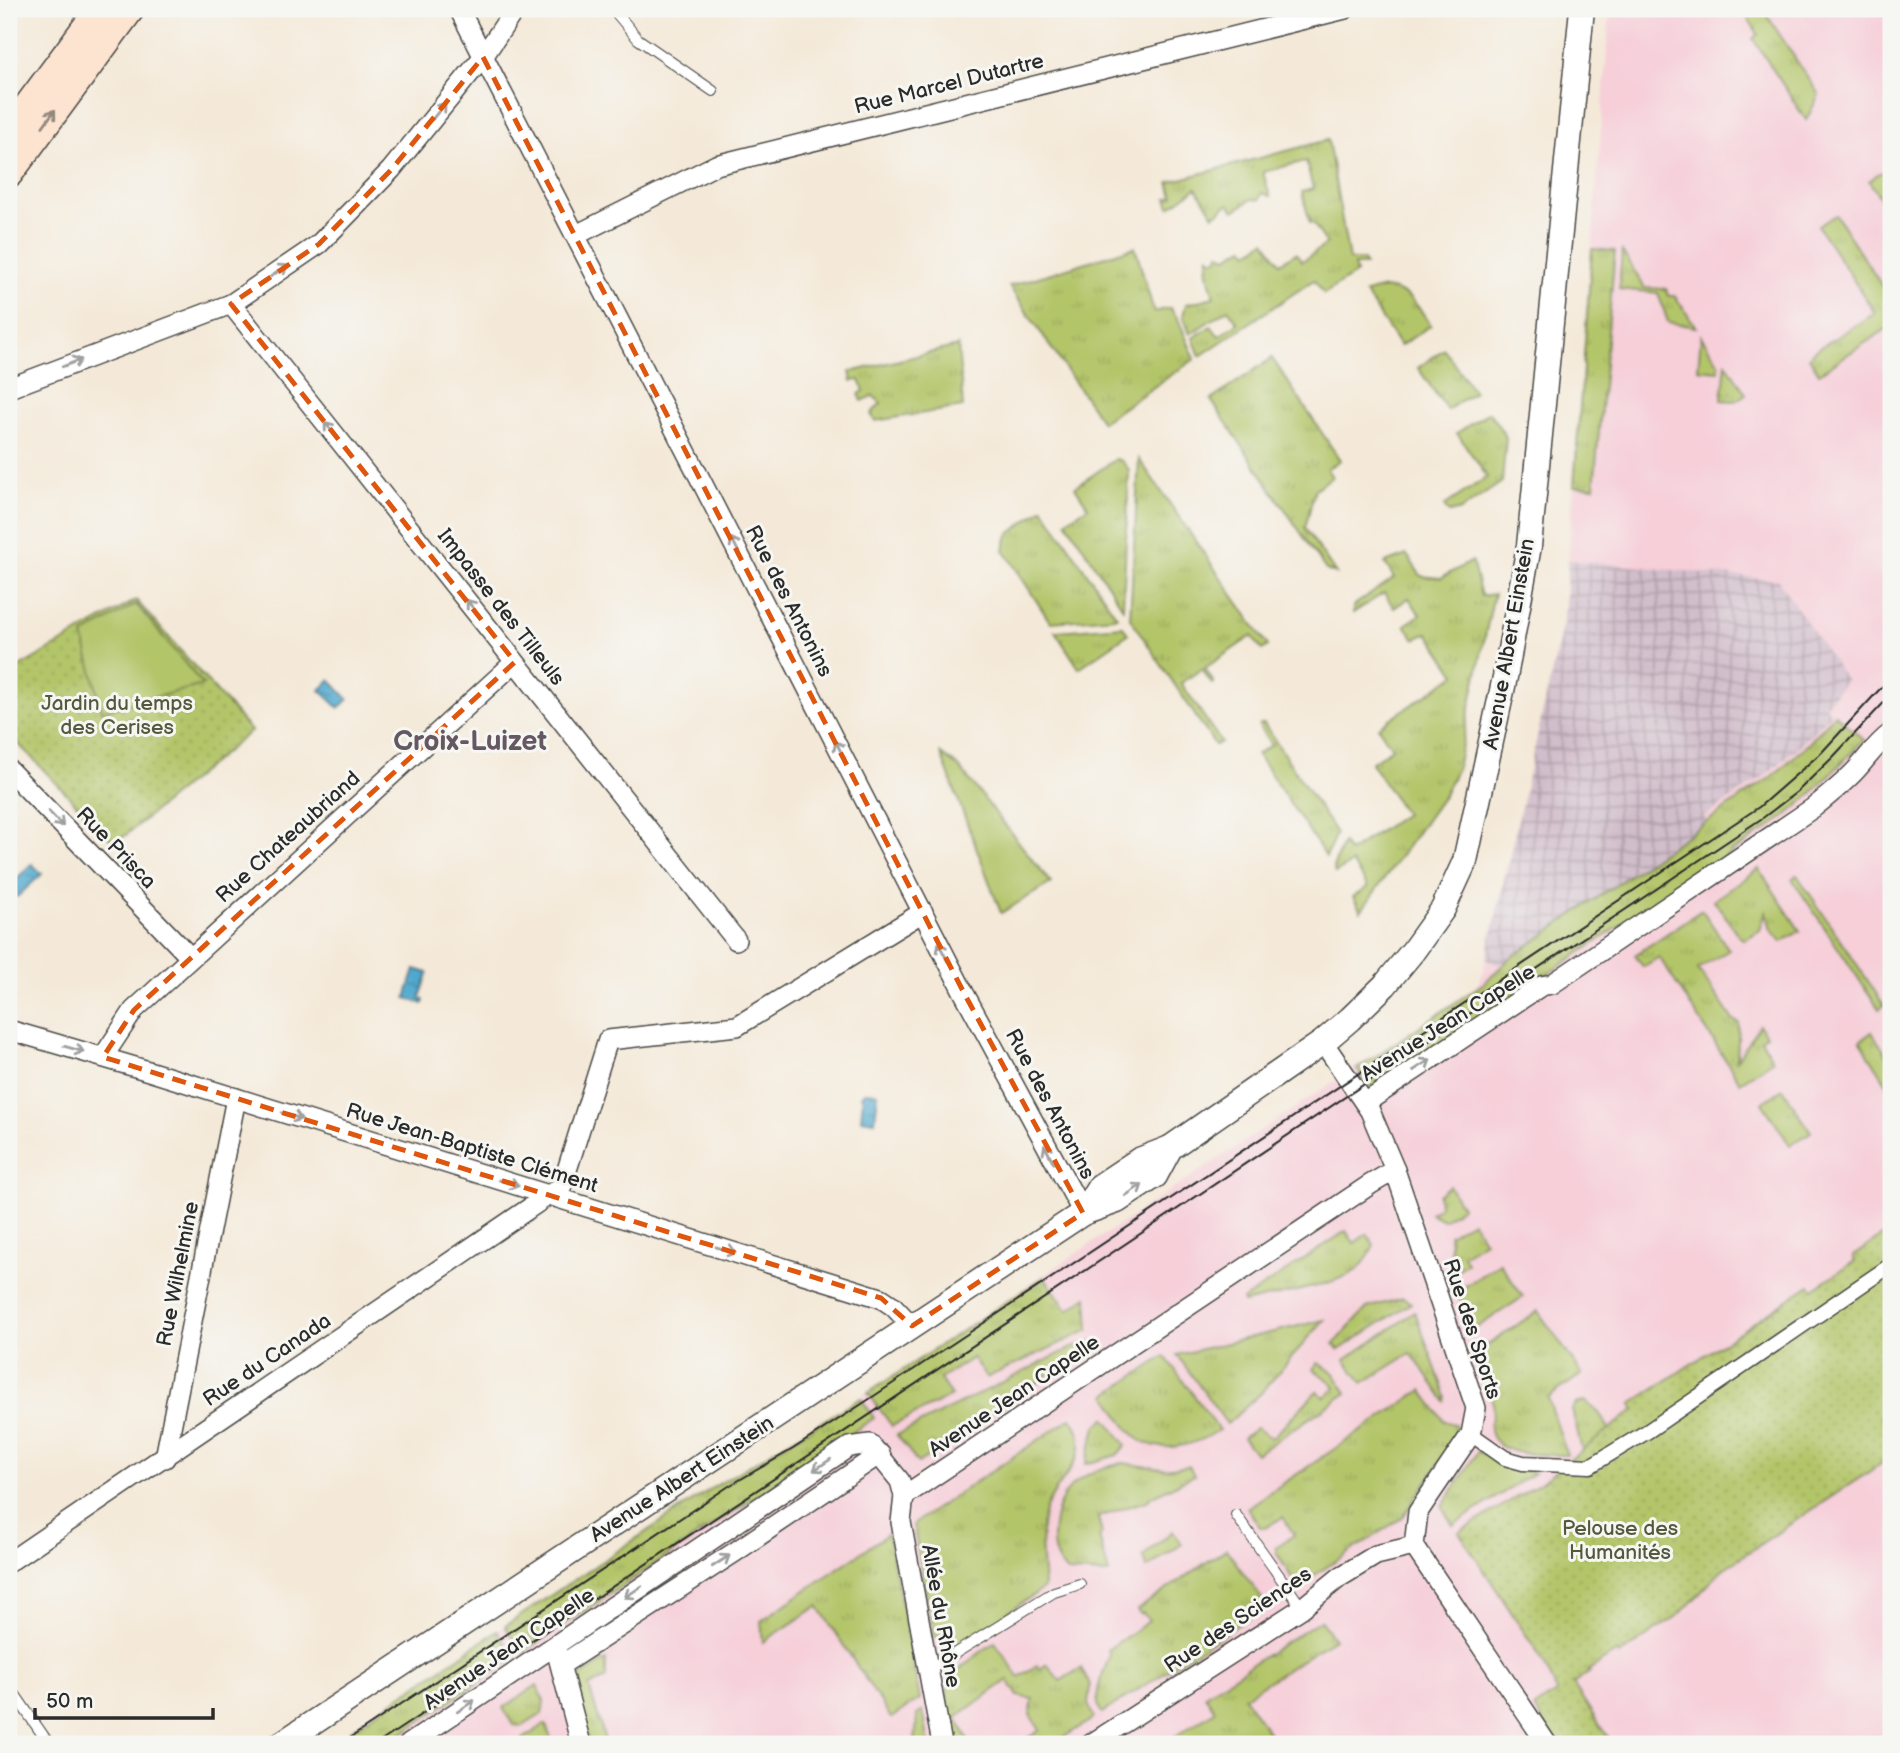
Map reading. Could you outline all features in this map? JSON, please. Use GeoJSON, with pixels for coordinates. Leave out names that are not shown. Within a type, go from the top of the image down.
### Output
{"type":"FeatureCollection","features":[{"type":"Feature","properties":{"kind":"main road"},"geometry":{"type":"LineString","coordinates":[[9,132],[100,9]]}},
{"type":"Feature","properties":{"kind":"main road"},"geometry":{"type":"LineString","coordinates":[[9,173],[130,9]]}},
{"type":"Feature","properties":{"kind":"street","name":"Rue des Antonins"},"geometry":{"type":"LineString","coordinates":[[459,9],[923,912],[1054,1163],[1083,1213]]}},
{"type":"Feature","properties":{"kind":"street"},"geometry":{"type":"LineString","coordinates":[[9,388],[230,304],[319,244],[391,170],[483,57],[515,9]]}},
{"type":"Feature","properties":{"kind":"street","name":"Rue Marcel Dutartre"},"geometry":{"type":"LineString","coordinates":[[576,234],[716,165],[1345,9]]}},
{"type":"Feature","properties":{"kind":"street","name":"Avenue Albert Einstein"},"geometry":{"type":"LineString","coordinates":[[281,1744],[1083,1213],[1100,1186],[1139,1160],[1170,1147],[1323,1042],[1385,985],[1428,930],[1454,887],[1465,861],[1529,546],[1582,9]]}},
{"type":"Feature","properties":{"kind":"street","name":"Impasse des Tilleuls"},"geometry":{"type":"LineString","coordinates":[[230,304],[736,940]]}},
{"type":"Feature","properties":{"kind":"street","name":"Rue Chateaubriand"},"geometry":{"type":"LineString","coordinates":[[103,1057],[134,1010],[515,662]]}},
{"type":"Feature","properties":{"kind":"street","name":"Avenue Jean Capelle"},"geometry":{"type":"LineString","coordinates":[[904,1496],[1395,1170],[1379,1129],[1365,1103],[1541,986],[1552,984],[1813,808],[1859,768],[1870,751],[1891,733]]}},
{"type":"Feature","properties":{"kind":"street","name":"Rue Prisca"},"geometry":{"type":"LineString","coordinates":[[9,770],[190,957]]}},
{"type":"Feature","properties":{"kind":"street"},"geometry":{"type":"LineString","coordinates":[[550,1195],[562,1186],[608,1040],[737,1026],[923,912]]}},
{"type":"Feature","properties":{"kind":"street","name":"Rue Jean-Baptiste Clément"},"geometry":{"type":"LineString","coordinates":[[9,1030],[881,1298],[893,1306],[912,1326]]}},
{"type":"Feature","properties":{"kind":"street"},"geometry":{"type":"LineString","coordinates":[[1323,1042],[1365,1103]]}},
{"type":"Feature","properties":{"kind":"street","name":"Rue Wilhelmine"},"geometry":{"type":"LineString","coordinates":[[165,1458],[236,1098]]}},
{"type":"Feature","properties":{"kind":"street","name":"Rue des Sports"},"geometry":{"type":"LineString","coordinates":[[1395,1170],[1474,1396],[1476,1418],[1471,1434],[1418,1512],[1414,1546]]}},
{"type":"Feature","properties":{"kind":"street","name":"Rue du Canada"},"geometry":{"type":"LineString","coordinates":[[9,1562],[550,1195]]}},
{"type":"Feature","properties":{"kind":"street"},"geometry":{"type":"LineString","coordinates":[[1471,1434],[1506,1458],[1523,1463],[1590,1466],[1648,1431],[1891,1265]]}},
{"type":"Feature","properties":{"kind":"street","name":"Avenue Jean Capelle"},"geometry":{"type":"LineString","coordinates":[[409,1744],[849,1447],[870,1444],[880,1454],[561,1665]]}},
{"type":"Feature","properties":{"kind":"street"},"geometry":{"type":"LineString","coordinates":[[880,1454],[901,1481],[904,1496]]}},
{"type":"Feature","properties":{"kind":"street","name":"Allée du Rhône"},"geometry":{"type":"LineString","coordinates":[[904,1496],[901,1522],[942,1744]]}},
{"type":"Feature","properties":{"kind":"street"},"geometry":{"type":"LineString","coordinates":[[1414,1546],[1547,1744]]}},
{"type":"Feature","properties":{"kind":"street","name":"Rue des Sciences"},"geometry":{"type":"LineString","coordinates":[[1091,1744],[1302,1608],[1340,1577],[1376,1555],[1414,1546]]}},
{"type":"Feature","properties":{"kind":"street"},"geometry":{"type":"LineString","coordinates":[[553,1647],[561,1665],[581,1744]]}},
{"type":"Feature","properties":{"kind":"lane"},"geometry":{"type":"LineString","coordinates":[[613,9],[638,39],[713,91]]}},
{"type":"Feature","properties":{"kind":"lane"},"geometry":{"type":"LineString","coordinates":[[1236,1515],[1302,1608]]}},
{"type":"Feature","properties":{"kind":"lane"},"geometry":{"type":"LineString","coordinates":[[927,1671],[1054,1592],[1080,1584]]}},
{"type":"Feature","properties":{"kind":"lane"},"geometry":{"type":"LineString","coordinates":[[9,1686],[49,1744]]}},
{"type":"Feature","properties":{"kind":"highlighted area"},"geometry":{"type":"Polygon","coordinates":[[[483,57],[964,993],[1083,1213],[912,1326],[881,1298],[103,1057],[134,1010],[515,662],[231,304],[319,244],[391,170],[483,57]]]}},
{"type":"Feature","properties":{"kind":"shaded area"},"geometry":{"type":"Polygon","coordinates":[[[1610,9],[1891,9],[1891,1744],[328,1744],[712,1487],[814,1428],[1475,988],[1483,973],[1564,619],[1610,9]]]}},
{"type":"Feature","properties":{"kind":"shaded area"},"geometry":{"type":"Polygon","coordinates":[[[1568,560],[1778,580],[1846,680],[1825,706],[1832,713],[1762,778],[1704,817],[1708,825],[1500,964],[1486,960],[1564,619],[1568,560]]]}},
{"type":"Feature","properties":{"kind":"green space"},"geometry":{"type":"Polygon","coordinates":[[[1742,9],[1763,9],[1819,95],[1806,120],[1753,39],[1758,34],[1742,9]]]}},
{"type":"Feature","properties":{"kind":"green space"},"geometry":{"type":"Polygon","coordinates":[[[1328,140],[1349,260],[1363,260],[1365,265],[1354,265],[1356,273],[1324,294],[1314,280],[1200,356],[1193,338],[1211,326],[1219,336],[1238,323],[1228,309],[1190,334],[1183,316],[1186,304],[1214,297],[1207,271],[1209,256],[1213,260],[1218,258],[1219,253],[1227,257],[1244,247],[1249,252],[1265,241],[1280,263],[1296,253],[1302,261],[1327,244],[1313,223],[1310,223],[1302,192],[1313,189],[1306,161],[1263,172],[1270,196],[1262,193],[1259,200],[1252,199],[1234,211],[1229,204],[1214,215],[1196,188],[1170,207],[1167,198],[1173,197],[1169,182],[1328,140]]]}},
{"type":"Feature","properties":{"kind":"green space"},"geometry":{"type":"Polygon","coordinates":[[[1879,173],[1891,174],[1891,214],[1869,181],[1879,173]]]}},
{"type":"Feature","properties":{"kind":"green space"},"geometry":{"type":"Polygon","coordinates":[[[1836,215],[1891,300],[1891,326],[1819,373],[1809,357],[1875,313],[1818,226],[1836,215]]]}},
{"type":"Feature","properties":{"kind":"green space"},"geometry":{"type":"Polygon","coordinates":[[[1135,247],[1154,312],[1170,308],[1178,319],[1195,359],[1102,422],[1009,286],[1135,247]]]}},
{"type":"Feature","properties":{"kind":"green space"},"geometry":{"type":"Polygon","coordinates":[[[1592,249],[1615,251],[1594,487],[1574,486],[1592,249]]]}},
{"type":"Feature","properties":{"kind":"green space"},"geometry":{"type":"Polygon","coordinates":[[[1622,251],[1645,288],[1666,289],[1669,296],[1675,296],[1696,327],[1668,322],[1658,293],[1619,289],[1622,251]]]}},
{"type":"Feature","properties":{"kind":"green space"},"geometry":{"type":"Polygon","coordinates":[[[1384,288],[1393,289],[1406,296],[1417,305],[1431,325],[1400,346],[1365,293],[1384,288]]]}},
{"type":"Feature","properties":{"kind":"green space"},"geometry":{"type":"Polygon","coordinates":[[[1701,336],[1719,364],[1719,371],[1698,369],[1701,336]]]}},
{"type":"Feature","properties":{"kind":"green space"},"geometry":{"type":"Polygon","coordinates":[[[958,346],[963,407],[875,421],[871,414],[881,403],[873,396],[862,401],[859,394],[864,391],[860,380],[852,381],[850,372],[958,346]]]}},
{"type":"Feature","properties":{"kind":"green space"},"geometry":{"type":"Polygon","coordinates":[[[1444,349],[1474,392],[1447,410],[1418,368],[1444,349]]]}},
{"type":"Feature","properties":{"kind":"green space"},"geometry":{"type":"Polygon","coordinates":[[[1272,358],[1340,460],[1327,469],[1332,477],[1315,489],[1305,528],[1336,574],[1326,570],[1211,400],[1272,358]]]}},
{"type":"Feature","properties":{"kind":"green space"},"geometry":{"type":"Polygon","coordinates":[[[1726,363],[1746,394],[1735,401],[1722,400],[1726,363]]]}},
{"type":"Feature","properties":{"kind":"green space"},"geometry":{"type":"Polygon","coordinates":[[[1489,412],[1506,437],[1502,482],[1461,510],[1449,513],[1444,506],[1487,477],[1457,433],[1489,412]]]}},
{"type":"Feature","properties":{"kind":"green space"},"geometry":{"type":"Polygon","coordinates":[[[1116,459],[1122,461],[1129,470],[1123,608],[1066,521],[1088,507],[1075,487],[1116,459]]]}},
{"type":"Feature","properties":{"kind":"green space"},"geometry":{"type":"Polygon","coordinates":[[[1139,459],[1268,646],[1262,650],[1252,636],[1205,668],[1214,683],[1212,684],[1202,669],[1181,683],[1221,742],[1215,745],[1130,618],[1139,459]]]}},
{"type":"Feature","properties":{"kind":"green space"},"geometry":{"type":"Polygon","coordinates":[[[1043,508],[1117,617],[1050,622],[1004,550],[1008,535],[1043,508]]]}},
{"type":"Feature","properties":{"kind":"green space"},"geometry":{"type":"Polygon","coordinates":[[[1407,555],[1421,576],[1441,578],[1472,561],[1481,596],[1494,594],[1457,768],[1444,795],[1361,911],[1353,897],[1368,887],[1352,863],[1335,873],[1333,867],[1343,843],[1349,852],[1405,814],[1371,763],[1392,748],[1378,727],[1456,675],[1428,633],[1415,639],[1405,625],[1420,615],[1409,598],[1394,608],[1384,593],[1353,613],[1353,606],[1394,578],[1385,563],[1407,555]]]}},
{"type":"Feature","properties":{"kind":"green space","name":"Jardin du temps des Cerises"},"geometry":{"type":"Polygon","coordinates":[[[136,600],[251,731],[115,844],[9,734],[9,673],[136,600]]]}},
{"type":"Feature","properties":{"kind":"green space"},"geometry":{"type":"Polygon","coordinates":[[[136,604],[203,685],[102,711],[83,635],[136,604]]]}},
{"type":"Feature","properties":{"kind":"green space"},"geometry":{"type":"Polygon","coordinates":[[[1123,626],[1128,634],[1079,668],[1055,631],[1123,626]]]}},
{"type":"Feature","properties":{"kind":"green space"},"geometry":{"type":"Polygon","coordinates":[[[1835,714],[1864,740],[1809,796],[1782,819],[1377,1087],[1369,1087],[1357,1069],[1484,983],[1509,959],[1774,775],[1809,743],[1835,714]]]}},
{"type":"Feature","properties":{"kind":"green space"},"geometry":{"type":"Polygon","coordinates":[[[1260,724],[1264,724],[1336,833],[1326,857],[1257,754],[1271,745],[1260,724]]]}},
{"type":"Feature","properties":{"kind":"green space"},"geometry":{"type":"Polygon","coordinates":[[[941,754],[959,767],[1051,883],[1001,913],[941,754]]]}},
{"type":"Feature","properties":{"kind":"green space"},"geometry":{"type":"Polygon","coordinates":[[[1759,869],[1800,931],[1782,942],[1771,930],[1766,912],[1760,930],[1744,940],[1714,900],[1759,869]]]}},
{"type":"Feature","properties":{"kind":"green space"},"geometry":{"type":"Polygon","coordinates":[[[1797,875],[1884,1005],[1879,1009],[1792,879],[1797,875]]]}},
{"type":"Feature","properties":{"kind":"green space"},"geometry":{"type":"Polygon","coordinates":[[[1702,910],[1729,950],[1698,969],[1733,1020],[1739,1023],[1737,1060],[1759,1025],[1766,1035],[1761,1039],[1773,1061],[1740,1082],[1659,957],[1643,967],[1635,955],[1702,910]]]}},
{"type":"Feature","properties":{"kind":"green space"},"geometry":{"type":"Polygon","coordinates":[[[1872,1032],[1891,1062],[1891,1090],[1860,1041],[1872,1032]]]}},
{"type":"Feature","properties":{"kind":"green space"},"geometry":{"type":"Polygon","coordinates":[[[1783,1089],[1811,1132],[1790,1145],[1762,1103],[1783,1089]]]}},
{"type":"Feature","properties":{"kind":"green space"},"geometry":{"type":"Polygon","coordinates":[[[1449,1186],[1462,1207],[1443,1220],[1430,1213],[1439,1207],[1438,1195],[1449,1186]]]}},
{"type":"Feature","properties":{"kind":"green space"},"geometry":{"type":"Polygon","coordinates":[[[1472,1221],[1485,1241],[1463,1255],[1467,1263],[1452,1274],[1449,1235],[1472,1221]]]}},
{"type":"Feature","properties":{"kind":"green space","name":"Pelouse des Humanités"},"geometry":{"type":"Polygon","coordinates":[[[1891,1230],[1891,1457],[1723,1569],[1680,1614],[1619,1655],[1617,1652],[1589,1670],[1590,1672],[1573,1684],[1612,1744],[1559,1744],[1534,1708],[1557,1692],[1543,1661],[1459,1532],[1540,1483],[1634,1410],[1631,1404],[1810,1285],[1813,1289],[1855,1261],[1853,1256],[1891,1230]]]}},
{"type":"Feature","properties":{"kind":"green space"},"geometry":{"type":"Polygon","coordinates":[[[1346,1231],[1354,1243],[1367,1234],[1374,1245],[1359,1268],[1321,1285],[1244,1303],[1243,1300],[1346,1231]]]}},
{"type":"Feature","properties":{"kind":"green space"},"geometry":{"type":"Polygon","coordinates":[[[1500,1263],[1523,1297],[1470,1332],[1458,1291],[1500,1263]]]}},
{"type":"Feature","properties":{"kind":"green space"},"geometry":{"type":"Polygon","coordinates":[[[1044,1277],[1068,1310],[1087,1297],[1089,1330],[986,1378],[973,1358],[940,1379],[951,1396],[892,1426],[868,1393],[1044,1277]]]}},
{"type":"Feature","properties":{"kind":"green space"},"geometry":{"type":"Polygon","coordinates":[[[1403,1298],[1411,1303],[1339,1350],[1334,1344],[1367,1308],[1403,1298]]]}},
{"type":"Feature","properties":{"kind":"green space"},"geometry":{"type":"Polygon","coordinates":[[[1538,1311],[1582,1374],[1548,1398],[1567,1455],[1511,1451],[1494,1440],[1490,1431],[1493,1404],[1476,1353],[1538,1311]]]}},
{"type":"Feature","properties":{"kind":"green space"},"geometry":{"type":"Polygon","coordinates":[[[1415,1312],[1446,1397],[1445,1401],[1411,1353],[1363,1383],[1345,1360],[1415,1312]]]}},
{"type":"Feature","properties":{"kind":"green space"},"geometry":{"type":"Polygon","coordinates":[[[1324,1320],[1261,1393],[1227,1424],[1177,1355],[1324,1320]]]}},
{"type":"Feature","properties":{"kind":"green space"},"geometry":{"type":"Polygon","coordinates":[[[1092,1341],[1093,1345],[918,1463],[897,1435],[1069,1349],[1092,1341]]]}},
{"type":"Feature","properties":{"kind":"green space"},"geometry":{"type":"Polygon","coordinates":[[[1165,1356],[1219,1430],[1201,1440],[1181,1446],[1160,1447],[1140,1440],[1125,1425],[1106,1395],[1165,1356]]]}},
{"type":"Feature","properties":{"kind":"green space"},"geometry":{"type":"Polygon","coordinates":[[[1318,1363],[1333,1372],[1347,1393],[1256,1454],[1243,1438],[1256,1428],[1272,1438],[1317,1391],[1324,1397],[1336,1388],[1313,1369],[1318,1363]]]}},
{"type":"Feature","properties":{"kind":"green space"},"geometry":{"type":"Polygon","coordinates":[[[1422,1390],[1444,1421],[1455,1424],[1459,1434],[1403,1517],[1301,1584],[1295,1583],[1276,1552],[1276,1547],[1294,1535],[1283,1517],[1265,1528],[1260,1527],[1247,1508],[1422,1390]]]}},
{"type":"Feature","properties":{"kind":"green space"},"geometry":{"type":"Polygon","coordinates":[[[861,1398],[874,1418],[522,1653],[505,1626],[712,1488],[861,1398]]]}},
{"type":"Feature","properties":{"kind":"green space"},"geometry":{"type":"Polygon","coordinates":[[[1585,1401],[1599,1413],[1615,1438],[1584,1458],[1572,1410],[1576,1404],[1585,1401]]]}},
{"type":"Feature","properties":{"kind":"green space"},"geometry":{"type":"Polygon","coordinates":[[[1071,1418],[1080,1444],[1078,1455],[1045,1511],[1041,1539],[1044,1588],[967,1640],[955,1644],[934,1636],[913,1524],[1071,1418]]]}},
{"type":"Feature","properties":{"kind":"green space"},"geometry":{"type":"Polygon","coordinates":[[[1105,1418],[1126,1445],[1117,1455],[1086,1464],[1096,1427],[1105,1418]]]}},
{"type":"Feature","properties":{"kind":"green space"},"geometry":{"type":"Polygon","coordinates":[[[1478,1451],[1501,1466],[1534,1473],[1453,1525],[1442,1507],[1478,1451]]]}},
{"type":"Feature","properties":{"kind":"green space"},"geometry":{"type":"Polygon","coordinates":[[[1123,1463],[1163,1469],[1189,1466],[1194,1475],[1149,1500],[1098,1517],[1102,1534],[1099,1536],[1109,1574],[1068,1572],[1058,1562],[1053,1544],[1054,1522],[1064,1496],[1081,1478],[1123,1463]]]}},
{"type":"Feature","properties":{"kind":"green space"},"geometry":{"type":"Polygon","coordinates":[[[1173,1531],[1182,1544],[1147,1568],[1143,1556],[1173,1531]]]}},
{"type":"Feature","properties":{"kind":"green space"},"geometry":{"type":"Polygon","coordinates":[[[888,1534],[920,1699],[891,1718],[818,1606],[763,1642],[761,1621],[888,1534]]]}},
{"type":"Feature","properties":{"kind":"green space"},"geometry":{"type":"Polygon","coordinates":[[[1226,1549],[1267,1606],[1102,1713],[1097,1700],[1110,1655],[1107,1650],[1149,1621],[1137,1610],[1226,1549]]]}},
{"type":"Feature","properties":{"kind":"green space"},"geometry":{"type":"Polygon","coordinates":[[[1320,1620],[1334,1639],[1244,1697],[1276,1744],[1163,1744],[1215,1711],[1205,1695],[1320,1620]]]}},
{"type":"Feature","properties":{"kind":"green space"},"geometry":{"type":"Polygon","coordinates":[[[497,1631],[515,1658],[386,1744],[360,1744],[351,1730],[497,1631]]]}},
{"type":"Feature","properties":{"kind":"green space"},"geometry":{"type":"Polygon","coordinates":[[[995,1642],[1019,1677],[1037,1665],[1040,1669],[1047,1664],[1060,1681],[1081,1668],[1090,1685],[1088,1704],[1094,1718],[1053,1744],[1019,1744],[1040,1730],[1030,1715],[1033,1699],[1018,1696],[1008,1680],[956,1717],[968,1739],[967,1744],[955,1744],[947,1706],[949,1683],[964,1665],[995,1642]]]}},
{"type":"Feature","properties":{"kind":"green space"},"geometry":{"type":"Polygon","coordinates":[[[606,1660],[606,1678],[589,1686],[606,1744],[589,1744],[572,1681],[606,1660]]]}},
{"type":"Feature","properties":{"kind":"green space"},"geometry":{"type":"Polygon","coordinates":[[[537,1685],[544,1701],[542,1714],[523,1726],[513,1725],[503,1708],[537,1685]]]}},
{"type":"Feature","properties":{"kind":"green space"},"geometry":{"type":"Polygon","coordinates":[[[923,1711],[929,1744],[915,1744],[917,1715],[923,1711]]]}},
{"type":"Feature","properties":{"kind":"green space"},"geometry":{"type":"Polygon","coordinates":[[[546,1725],[553,1744],[516,1744],[542,1726],[546,1725]]]}},
{"type":"Feature","properties":{"kind":"water"},"geometry":{"type":"Polygon","coordinates":[[[330,680],[348,699],[339,708],[320,690],[330,680]]]}},
{"type":"Feature","properties":{"kind":"water"},"geometry":{"type":"Polygon","coordinates":[[[32,864],[42,874],[17,897],[10,895],[9,886],[32,864]]]}},
{"type":"Feature","properties":{"kind":"water"},"geometry":{"type":"Polygon","coordinates":[[[415,969],[428,973],[420,998],[424,1000],[423,1004],[406,998],[415,969]]]}},
{"type":"Feature","properties":{"kind":"water"},"geometry":{"type":"Polygon","coordinates":[[[864,1092],[878,1093],[875,1121],[861,1119],[861,1096],[864,1092]]]}},
{"type":"Feature","properties":{"kind":"tram line"},"geometry":{"type":"LineString","coordinates":[[341,1744],[729,1486],[793,1449],[868,1400],[1759,807],[1822,752],[1891,677]]}},
{"type":"Feature","properties":{"kind":"tram line"},"geometry":{"type":"LineString","coordinates":[[377,1744],[1764,817],[1798,791],[1891,695]]}},
{"type":"Feature","properties":{"kind":"district","name":"Croix-Luizet"},"geometry":{"type":"Point","coordinates":[470,741]}}]}
